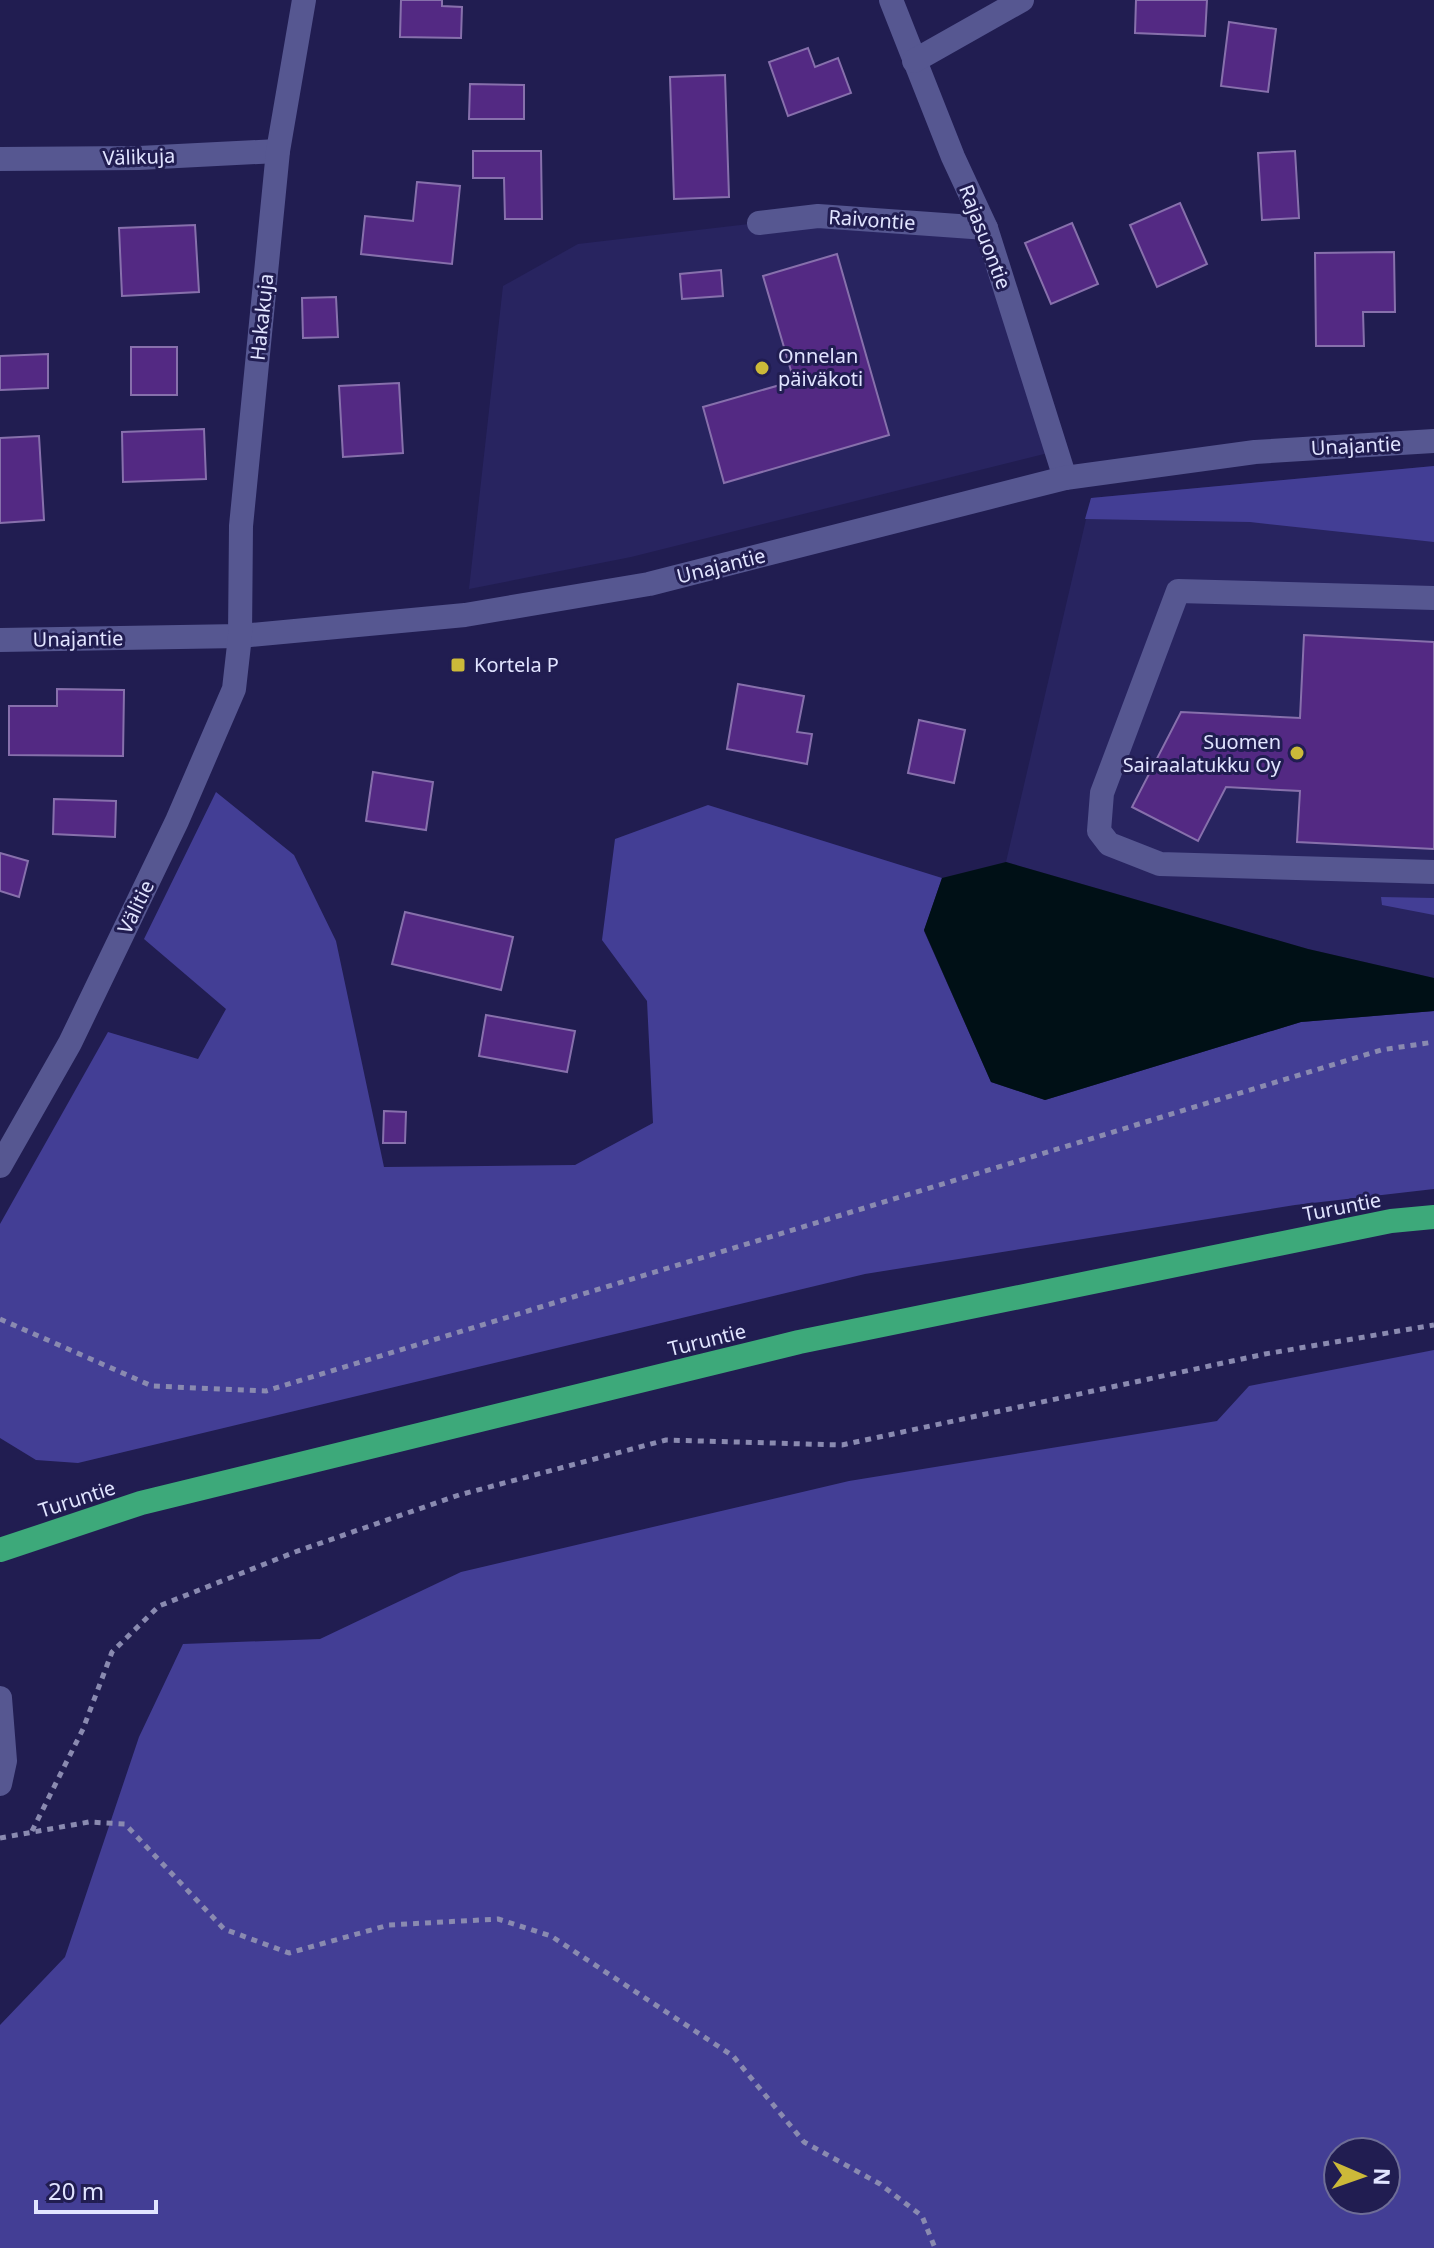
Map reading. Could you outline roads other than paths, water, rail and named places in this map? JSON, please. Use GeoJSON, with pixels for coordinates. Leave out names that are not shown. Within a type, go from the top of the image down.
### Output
{"type":"FeatureCollection","features":[{"type":"Feature","properties":{"kind":"highway","name":"Turuntie"},"geometry":{"type":"LineString","coordinates":[[0,1550],[141,1503],[799,1342],[1391,1221],[1434,1217]]}},
{"type":"Feature","properties":{"kind":"street","name":"Hakakuja"},"geometry":{"type":"LineString","coordinates":[[240,636],[241,526],[278,151],[304,0]]}},
{"type":"Feature","properties":{"kind":"street","name":"Rajasuontie"},"geometry":{"type":"LineString","coordinates":[[891,0],[986,228],[1065,478]]}},
{"type":"Feature","properties":{"kind":"street"},"geometry":{"type":"LineString","coordinates":[[914,61],[1022,0]]}},
{"type":"Feature","properties":{"kind":"street","name":"Välikuja"},"geometry":{"type":"LineString","coordinates":[[0,159],[278,151]]}},
{"type":"Feature","properties":{"kind":"street","name":"Raivontie"},"geometry":{"type":"LineString","coordinates":[[759,223],[818,216],[986,228]]}},
{"type":"Feature","properties":{"kind":"street","name":"Unajantie"},"geometry":{"type":"LineString","coordinates":[[0,640],[240,636],[465,615],[649,584],[1065,478],[1255,452],[1434,441]]}},
{"type":"Feature","properties":{"kind":"street"},"geometry":{"type":"LineString","coordinates":[[1434,598],[1178,591],[1102,793],[1097,818],[1099,831],[1109,844],[1160,864],[1434,872]]}},
{"type":"Feature","properties":{"kind":"street","name":"Välitie"},"geometry":{"type":"LineString","coordinates":[[0,1166],[70,1043],[217,736],[234,689],[240,636]]}},
{"type":"Feature","properties":{"kind":"street"},"geometry":{"type":"LineString","coordinates":[[0,1698],[5,1761],[0,1784]]}},
{"type":"Feature","properties":{"kind":"place","name":"Onnelan päiväkoti"},"geometry":{"type":"Point","coordinates":[762,368]}},
{"type":"Feature","properties":{"kind":"place","name":"Kortela P"},"geometry":{"type":"Point","coordinates":[458,665]}},
{"type":"Feature","properties":{"kind":"place","name":"Suomen Sairaalatukku Oy"},"geometry":{"type":"Point","coordinates":[1297,753]}}]}
